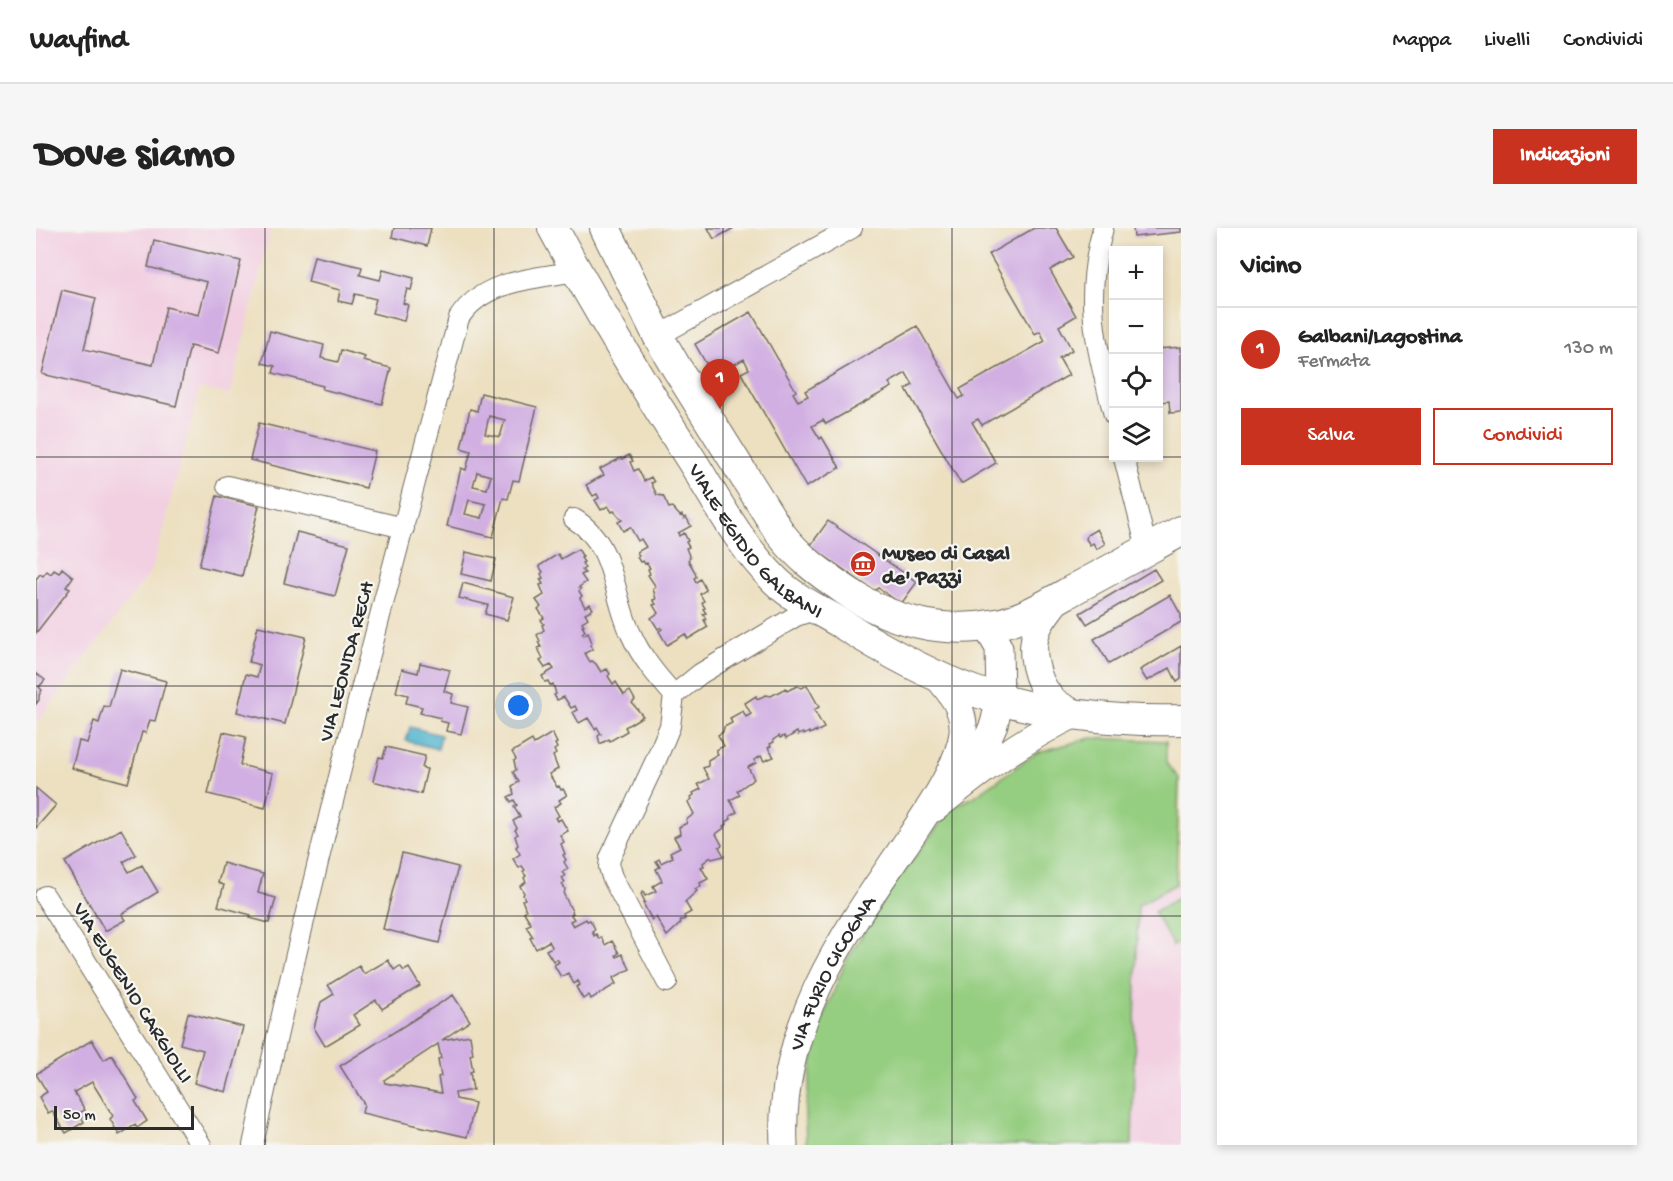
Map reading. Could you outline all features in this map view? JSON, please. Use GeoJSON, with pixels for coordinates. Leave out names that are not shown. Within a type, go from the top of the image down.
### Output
{"type":"FeatureCollection","features":[{"type":"Feature","properties":{"kind":"main road","name":"VIALE EGIDIO GALBANI"},"geometry":{"type":"LineString","coordinates":[[553,228],[633,369],[748,547],[782,587],[884,648],[938,676],[974,691],[1000,699],[1075,714],[1130,720],[1181,720]]}},
{"type":"Feature","properties":{"kind":"main road","name":"VIALE EGIDIO GALBANI"},"geometry":{"type":"LineString","coordinates":[[604,228],[658,336],[761,506],[786,542],[802,558],[853,596],[884,613],[934,626],[962,627],[986,626],[1020,617],[1181,531]]}},
{"type":"Feature","properties":{"kind":"street"},"geometry":{"type":"LineString","coordinates":[[658,336],[852,228]]}},
{"type":"Feature","properties":{"kind":"street"},"geometry":{"type":"LineString","coordinates":[[1103,228],[1094,270],[1092,307],[1097,346],[1111,408]]}},
{"type":"Feature","properties":{"kind":"street","name":"VIA LEONIDA RECH"},"geometry":{"type":"LineString","coordinates":[[253,1145],[288,982],[456,328],[464,311],[475,299],[496,287],[576,271]]}},
{"type":"Feature","properties":{"kind":"street"},"geometry":{"type":"LineString","coordinates":[[1125,462],[1147,549]]}},
{"type":"Feature","properties":{"kind":"street"},"geometry":{"type":"LineString","coordinates":[[227,486],[404,528]]}},
{"type":"Feature","properties":{"kind":"street"},"geometry":{"type":"LineString","coordinates":[[574,519],[594,535],[610,567],[629,631],[650,665],[674,695]]}},
{"type":"Feature","properties":{"kind":"street"},"geometry":{"type":"LineString","coordinates":[[1058,598],[1037,630],[1034,655],[1037,672],[1048,694],[1058,704],[1075,714]]}},
{"type":"Feature","properties":{"kind":"street"},"geometry":{"type":"LineString","coordinates":[[667,982],[612,877],[609,867],[610,858],[657,760],[670,726],[674,695],[700,674],[796,616],[817,609]]}},
{"type":"Feature","properties":{"kind":"street","name":"VIA FURIO CICOGNA"},"geometry":{"type":"LineString","coordinates":[[969,781],[986,746],[1000,699],[1000,664],[997,643],[986,626]]}},
{"type":"Feature","properties":{"kind":"street"},"geometry":{"type":"LineString","coordinates":[[938,676],[979,683],[989,679],[1000,664]]}},
{"type":"Feature","properties":{"kind":"street","name":"VIA FURIO CICOGNA"},"geometry":{"type":"LineString","coordinates":[[784,1145],[785,1101],[799,1034],[809,1004],[838,945],[922,818],[953,764],[963,732],[961,714],[956,700],[938,676]]}},
{"type":"Feature","properties":{"kind":"street","name":"VIA FURIO CICOGNA"},"geometry":{"type":"LineString","coordinates":[[922,818],[1026,740],[1075,714]]}},
{"type":"Feature","properties":{"kind":"street","name":"VIA EUGENIO CARGIOLLI"},"geometry":{"type":"LineString","coordinates":[[45,896],[201,1145]]}},
{"type":"Feature","properties":{"kind":"shaded area"},"geometry":{"type":"Polygon","coordinates":[[[36,228],[271,228],[230,395],[200,388],[152,570],[36,724],[36,228]]]}},
{"type":"Feature","properties":{"kind":"shaded area"},"geometry":{"type":"Polygon","coordinates":[[[1181,882],[1181,1145],[1132,1145],[1138,904],[1181,882]]]}},
{"type":"Feature","properties":{"kind":"green space"},"geometry":{"type":"Polygon","coordinates":[[[1091,738],[1166,741],[1166,763],[1179,778],[1176,884],[1138,905],[1132,1145],[806,1145],[805,1113],[816,1037],[845,963],[892,886],[953,807],[972,798],[1038,752],[1091,738]]]}},
{"type":"Feature","properties":{"kind":"green space"},"geometry":{"type":"Polygon","coordinates":[[[1181,896],[1181,942],[1173,946],[1154,912],[1181,896]]]}},
{"type":"Feature","properties":{"kind":"water"},"geometry":{"type":"Polygon","coordinates":[[[410,727],[441,735],[438,749],[406,741],[410,727]]]}},
{"type":"Feature","properties":{"kind":"building"},"geometry":{"type":"Polygon","coordinates":[[[394,228],[431,228],[427,246],[392,237],[394,228]]]}},
{"type":"Feature","properties":{"kind":"building"},"geometry":{"type":"Polygon","coordinates":[[[708,228],[734,228],[714,239],[708,228]]]}},
{"type":"Feature","properties":{"kind":"building"},"geometry":{"type":"Polygon","coordinates":[[[1034,228],[1056,228],[1073,257],[1050,270],[1076,316],[1059,326],[1072,350],[1059,358],[1069,375],[982,425],[978,419],[972,422],[996,463],[961,484],[906,389],[913,385],[906,373],[889,383],[892,387],[826,424],[823,420],[812,426],[820,439],[822,437],[840,468],[806,487],[741,373],[749,369],[744,359],[713,376],[695,344],[751,312],[796,391],[793,393],[798,401],[808,396],[805,391],[917,326],[959,399],[964,396],[960,389],[1045,341],[1040,331],[1035,334],[989,254],[1034,228]]]}},
{"type":"Feature","properties":{"kind":"building"},"geometry":{"type":"Polygon","coordinates":[[[1133,228],[1181,228],[1181,232],[1134,237],[1133,228]]]}},
{"type":"Feature","properties":{"kind":"building"},"geometry":{"type":"Polygon","coordinates":[[[154,240],[241,261],[219,353],[190,346],[176,406],[42,374],[62,290],[96,298],[84,349],[153,365],[166,307],[199,315],[207,282],[148,267],[154,240]]]}},
{"type":"Feature","properties":{"kind":"building"},"geometry":{"type":"Polygon","coordinates":[[[314,256],[362,267],[360,275],[380,280],[383,270],[414,278],[411,290],[407,289],[403,303],[408,305],[404,321],[372,313],[376,299],[355,294],[352,304],[338,301],[340,290],[308,282],[314,256]]]}},
{"type":"Feature","properties":{"kind":"building"},"geometry":{"type":"Polygon","coordinates":[[[270,331],[324,345],[321,358],[338,362],[341,350],[365,357],[363,361],[391,368],[382,404],[322,389],[323,386],[273,373],[275,366],[262,363],[270,331]]]}},
{"type":"Feature","properties":{"kind":"building"},"geometry":{"type":"Polygon","coordinates":[[[1181,347],[1181,412],[1170,413],[1169,401],[1163,402],[1163,349],[1181,347]]]}},
{"type":"Feature","properties":{"kind":"building"},"geometry":{"type":"Polygon","coordinates":[[[481,393],[537,407],[519,481],[513,480],[508,499],[503,498],[493,537],[447,526],[461,468],[466,470],[471,451],[461,448],[470,409],[477,411],[481,393]],[[489,416],[485,434],[500,437],[505,420],[489,416]],[[477,472],[473,486],[487,489],[491,476],[477,472]],[[469,500],[465,514],[482,518],[486,504],[469,500]]]}},
{"type":"Feature","properties":{"kind":"building"},"geometry":{"type":"Polygon","coordinates":[[[259,423],[375,451],[366,488],[250,460],[259,423]]]}},
{"type":"Feature","properties":{"kind":"building"},"geometry":{"type":"Polygon","coordinates":[[[629,455],[633,461],[630,462],[634,471],[638,469],[644,481],[651,477],[654,482],[651,483],[657,495],[663,496],[669,508],[672,507],[684,519],[686,517],[691,526],[678,533],[679,536],[684,533],[688,541],[686,542],[689,547],[686,548],[690,558],[688,560],[695,572],[696,577],[694,578],[696,582],[700,579],[706,590],[700,594],[706,613],[703,614],[706,619],[704,620],[708,627],[688,639],[685,634],[667,645],[659,631],[661,627],[658,629],[651,618],[658,613],[653,605],[656,604],[653,600],[656,599],[653,589],[656,587],[648,575],[650,568],[647,563],[640,562],[637,557],[639,556],[637,552],[646,547],[641,539],[638,541],[630,527],[623,531],[618,522],[622,520],[608,506],[601,510],[595,500],[599,498],[597,494],[593,496],[586,485],[604,475],[600,469],[629,455]]]}},
{"type":"Feature","properties":{"kind":"building"},"geometry":{"type":"Polygon","coordinates":[[[217,496],[259,506],[242,576],[199,566],[217,496]]]}},
{"type":"Feature","properties":{"kind":"building","name":"Museo di Casal de' Pazzi"},"geometry":{"type":"Polygon","coordinates":[[[828,521],[917,582],[901,604],[878,588],[874,591],[810,546],[828,521]]]}},
{"type":"Feature","properties":{"kind":"building"},"geometry":{"type":"Polygon","coordinates":[[[1097,529],[1105,544],[1097,549],[1086,539],[1087,535],[1097,529]]]}},
{"type":"Feature","properties":{"kind":"building"},"geometry":{"type":"Polygon","coordinates":[[[297,532],[349,545],[335,596],[284,583],[297,532]]]}},
{"type":"Feature","properties":{"kind":"building"},"geometry":{"type":"Polygon","coordinates":[[[578,549],[583,557],[581,558],[585,568],[582,570],[585,573],[581,575],[586,582],[579,587],[582,596],[580,598],[585,607],[590,604],[593,609],[585,613],[588,618],[582,622],[585,631],[582,633],[584,635],[588,632],[593,649],[585,653],[590,662],[596,664],[601,672],[607,669],[613,684],[616,682],[624,695],[630,691],[635,700],[632,703],[643,716],[625,727],[627,731],[600,744],[598,736],[601,734],[597,727],[595,729],[588,718],[579,723],[573,712],[577,710],[575,706],[571,708],[564,697],[557,700],[553,684],[545,682],[542,676],[554,669],[551,665],[545,668],[540,661],[543,659],[538,648],[541,647],[537,635],[544,630],[541,620],[544,618],[538,609],[541,607],[536,600],[544,595],[540,585],[543,584],[540,579],[543,578],[541,574],[543,572],[539,566],[558,554],[561,559],[578,549]]]}},
{"type":"Feature","properties":{"kind":"building"},"geometry":{"type":"Polygon","coordinates":[[[466,552],[496,559],[491,581],[461,574],[466,552]]]}},
{"type":"Feature","properties":{"kind":"building"},"geometry":{"type":"Polygon","coordinates":[[[62,568],[73,577],[66,587],[70,589],[36,633],[36,578],[40,574],[43,576],[47,571],[51,574],[54,570],[59,573],[62,568]]]}},
{"type":"Feature","properties":{"kind":"building"},"geometry":{"type":"Polygon","coordinates":[[[1154,569],[1161,580],[1087,624],[1080,613],[1154,569]]]}},
{"type":"Feature","properties":{"kind":"building"},"geometry":{"type":"Polygon","coordinates":[[[463,583],[514,597],[507,620],[485,614],[488,605],[459,598],[463,583]]]}},
{"type":"Feature","properties":{"kind":"building"},"geometry":{"type":"Polygon","coordinates":[[[1170,595],[1181,615],[1181,622],[1109,664],[1094,639],[1170,595]]]}},
{"type":"Feature","properties":{"kind":"building"},"geometry":{"type":"Polygon","coordinates":[[[258,626],[306,637],[285,724],[237,712],[246,674],[257,677],[260,665],[249,662],[258,626]]]}},
{"type":"Feature","properties":{"kind":"building"},"geometry":{"type":"Polygon","coordinates":[[[1181,646],[1181,679],[1177,682],[1170,668],[1147,681],[1140,670],[1181,646]]]}},
{"type":"Feature","properties":{"kind":"building"},"geometry":{"type":"Polygon","coordinates":[[[420,663],[450,670],[444,691],[453,694],[451,703],[468,707],[461,734],[446,731],[448,723],[440,721],[441,718],[420,713],[422,707],[406,703],[408,695],[396,692],[402,669],[418,673],[420,663]]]}},
{"type":"Feature","properties":{"kind":"building"},"geometry":{"type":"Polygon","coordinates":[[[120,669],[166,681],[155,721],[150,720],[146,733],[142,732],[128,783],[72,768],[79,741],[87,743],[94,721],[99,723],[104,706],[109,707],[120,669]]]}},
{"type":"Feature","properties":{"kind":"building"},"geometry":{"type":"Polygon","coordinates":[[[36,673],[45,680],[39,687],[42,690],[36,704],[36,673]]]}},
{"type":"Feature","properties":{"kind":"building"},"geometry":{"type":"Polygon","coordinates":[[[807,685],[819,707],[814,710],[824,728],[804,735],[803,733],[798,735],[797,732],[786,739],[784,736],[780,738],[779,736],[768,748],[774,757],[764,761],[761,756],[754,760],[756,763],[748,767],[754,779],[737,791],[740,795],[730,800],[737,812],[730,816],[731,819],[726,822],[724,828],[716,834],[722,845],[719,847],[724,856],[712,859],[711,857],[703,863],[704,866],[701,867],[708,879],[700,883],[701,886],[695,889],[697,891],[685,902],[691,912],[684,916],[685,919],[680,921],[681,923],[667,936],[656,917],[652,920],[641,894],[643,892],[645,896],[656,891],[653,886],[662,881],[656,869],[660,867],[656,861],[659,859],[661,863],[673,857],[670,852],[680,847],[674,837],[680,834],[679,827],[687,823],[686,820],[694,814],[688,802],[692,799],[693,793],[701,789],[698,784],[709,779],[703,768],[708,766],[708,760],[718,754],[716,750],[724,746],[718,735],[723,732],[724,727],[732,723],[730,718],[743,711],[746,717],[751,714],[745,703],[756,696],[757,699],[766,695],[771,696],[786,688],[787,691],[797,686],[802,688],[807,685]]]}},
{"type":"Feature","properties":{"kind":"building"},"geometry":{"type":"Polygon","coordinates":[[[223,732],[246,737],[240,765],[273,773],[265,808],[208,794],[223,732]]]}},
{"type":"Feature","properties":{"kind":"building"},"geometry":{"type":"Polygon","coordinates":[[[552,733],[557,743],[555,744],[557,748],[554,750],[556,754],[553,756],[558,769],[549,774],[557,787],[563,789],[567,795],[559,800],[561,803],[554,807],[559,816],[555,818],[557,821],[561,819],[568,831],[560,835],[564,842],[561,844],[566,860],[564,862],[568,869],[562,872],[565,882],[562,884],[574,919],[570,921],[573,926],[586,919],[590,920],[595,929],[592,931],[594,936],[596,934],[599,939],[601,937],[605,945],[612,941],[619,953],[617,957],[622,954],[630,969],[613,978],[616,984],[591,999],[589,995],[583,999],[576,987],[580,985],[578,981],[574,984],[568,973],[561,977],[554,965],[559,962],[557,959],[553,961],[546,950],[552,947],[549,941],[536,949],[530,938],[533,937],[526,926],[531,924],[524,912],[526,910],[522,900],[525,899],[520,886],[526,882],[523,872],[525,870],[522,866],[519,868],[513,859],[520,854],[516,847],[518,845],[515,836],[518,834],[515,830],[517,828],[513,821],[520,817],[514,807],[517,805],[514,800],[511,802],[508,797],[514,794],[512,786],[519,782],[513,772],[516,770],[514,761],[516,759],[512,752],[532,740],[534,744],[552,733]]]}},
{"type":"Feature","properties":{"kind":"building"},"geometry":{"type":"Polygon","coordinates":[[[386,747],[425,756],[422,768],[427,769],[421,794],[373,781],[379,757],[383,758],[386,747]]]}},
{"type":"Feature","properties":{"kind":"building"},"geometry":{"type":"Polygon","coordinates":[[[36,788],[56,805],[36,828],[36,788]]]}},
{"type":"Feature","properties":{"kind":"building"},"geometry":{"type":"Polygon","coordinates":[[[121,829],[136,855],[123,862],[129,872],[142,865],[158,892],[121,914],[125,920],[105,931],[65,862],[121,829]]]}},
{"type":"Feature","properties":{"kind":"building"},"geometry":{"type":"Polygon","coordinates":[[[402,853],[458,867],[439,943],[383,929],[402,853]]]}},
{"type":"Feature","properties":{"kind":"building"},"geometry":{"type":"Polygon","coordinates":[[[223,863],[263,874],[258,893],[276,898],[269,923],[250,918],[251,915],[218,906],[224,885],[218,883],[223,863]]]}},
{"type":"Feature","properties":{"kind":"building"},"geometry":{"type":"Polygon","coordinates":[[[388,960],[394,970],[400,966],[404,971],[409,968],[420,986],[382,1009],[376,1000],[353,1015],[360,1025],[325,1046],[314,1028],[321,1002],[334,994],[328,985],[359,966],[364,974],[388,960]]]}},
{"type":"Feature","properties":{"kind":"building"},"geometry":{"type":"Polygon","coordinates":[[[453,995],[470,1021],[442,1040],[470,1035],[473,1071],[470,1072],[473,1090],[455,1093],[456,1099],[475,1103],[467,1137],[362,1113],[364,1104],[340,1066],[453,995]],[[438,1044],[384,1080],[385,1083],[441,1093],[438,1059],[441,1058],[438,1044]]]}},
{"type":"Feature","properties":{"kind":"building"},"geometry":{"type":"Polygon","coordinates":[[[188,1013],[243,1027],[226,1092],[194,1083],[203,1050],[180,1044],[188,1013]]]}},
{"type":"Feature","properties":{"kind":"building"},"geometry":{"type":"Polygon","coordinates":[[[92,1040],[104,1060],[112,1055],[138,1099],[135,1101],[147,1121],[137,1128],[135,1125],[119,1135],[110,1119],[113,1116],[92,1082],[74,1092],[85,1110],[79,1113],[84,1122],[66,1133],[52,1111],[48,1113],[39,1097],[47,1092],[36,1074],[92,1040]]]}},
{"type":"Feature","properties":{"kind":"place","name":"Galbani/Lagostina"},"geometry":{"type":"Point","coordinates":[720,409]}},
{"type":"Feature","properties":{"kind":"place","name":"Museo di Casal de' Pazzi"},"geometry":{"type":"Point","coordinates":[863,564]}}]}
